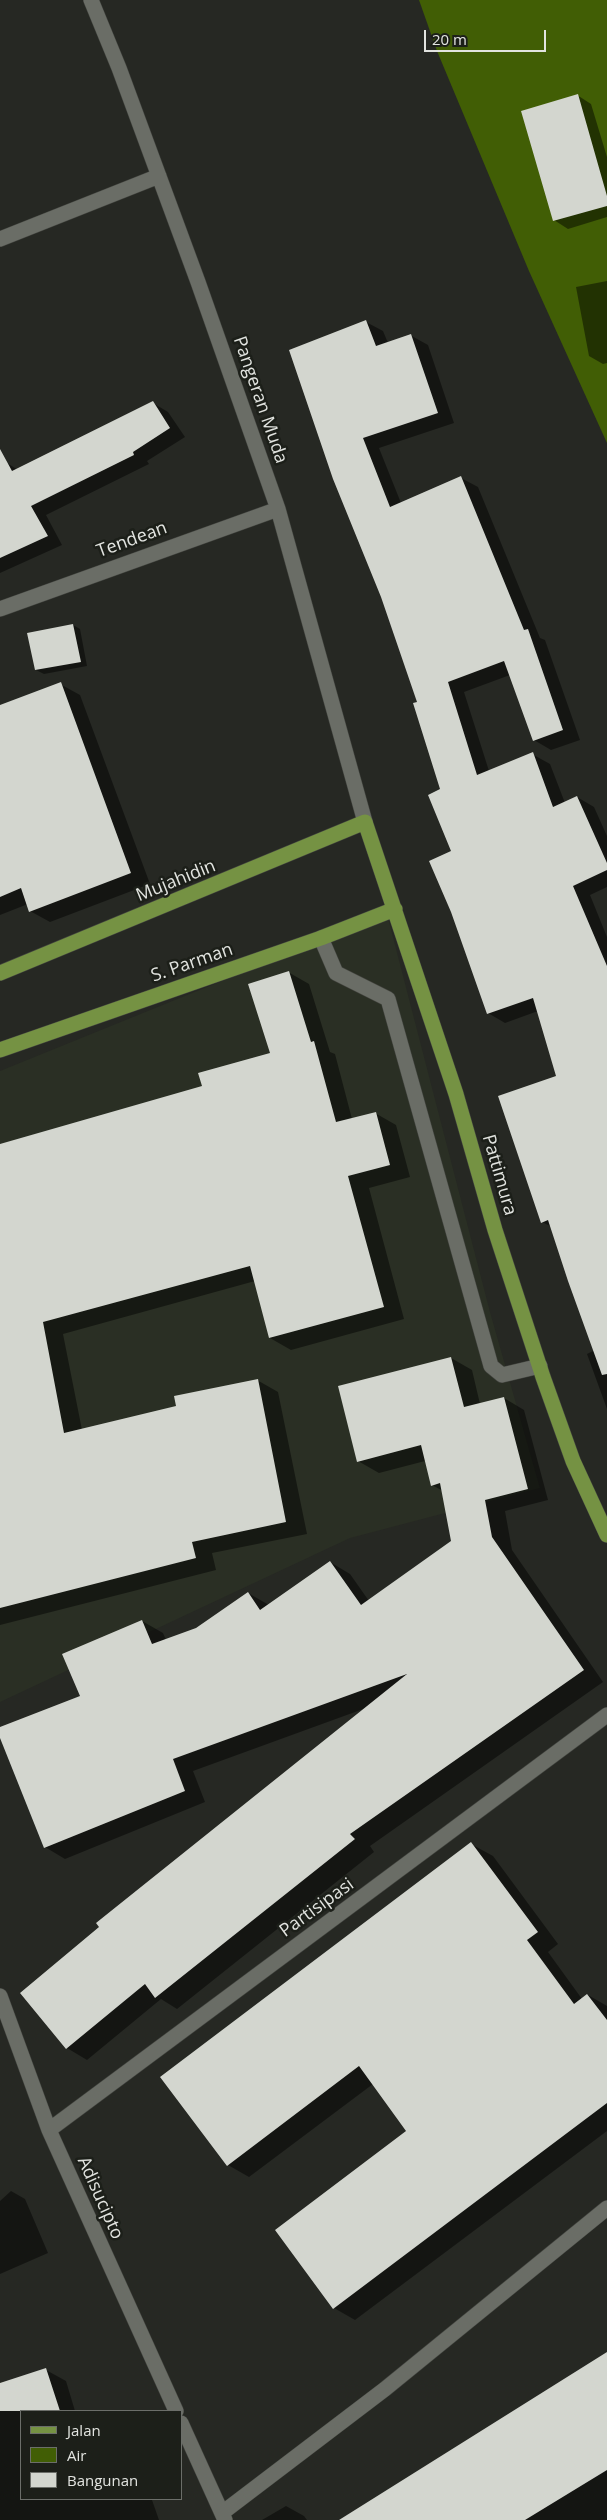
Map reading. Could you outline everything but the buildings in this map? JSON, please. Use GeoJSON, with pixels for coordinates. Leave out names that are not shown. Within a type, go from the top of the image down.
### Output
{"type":"FeatureCollection","features":[{"type":"Feature","properties":{"kind":"main road","name":"Pattimura"},"geometry":{"type":"LineString","coordinates":[[365,822],[456,1094],[495,1230],[572,1461],[607,1535]]}},
{"type":"Feature","properties":{"kind":"main road","name":"Mujahidin"},"geometry":{"type":"LineString","coordinates":[[0,973],[365,822]]}},
{"type":"Feature","properties":{"kind":"main road","name":"S. Parman"},"geometry":{"type":"LineString","coordinates":[[0,1050],[320,938],[395,909]]}},
{"type":"Feature","properties":{"kind":"street","name":"Pangeran Muda"},"geometry":{"type":"LineString","coordinates":[[90,0],[158,176],[278,509],[365,822]]}},
{"type":"Feature","properties":{"kind":"street"},"geometry":{"type":"LineString","coordinates":[[0,239],[158,176]]}},
{"type":"Feature","properties":{"kind":"street","name":"Tendean"},"geometry":{"type":"LineString","coordinates":[[0,609],[278,509]]}},
{"type":"Feature","properties":{"kind":"street"},"geometry":{"type":"LineString","coordinates":[[320,938],[336,973],[388,999],[491,1366],[502,1375],[540,1366]]}},
{"type":"Feature","properties":{"kind":"street","name":"Partisipasi"},"geometry":{"type":"LineString","coordinates":[[49,2130],[607,1716]]}},
{"type":"Feature","properties":{"kind":"street","name":"Adisucipto"},"geometry":{"type":"LineString","coordinates":[[0,1996],[49,2130],[176,2410]]}},
{"type":"Feature","properties":{"kind":"street"},"geometry":{"type":"LineString","coordinates":[[182,2425],[223,2516],[385,2389],[607,2208]]}},
{"type":"Feature","properties":{"kind":"shaded area"},"geometry":{"type":"Polygon","coordinates":[[[387,914],[490,1312],[540,1488],[350,1538],[0,1702],[0,1071],[387,914]]]}},
{"type":"Feature","properties":{"kind":"water"},"geometry":{"type":"Polygon","coordinates":[[[419,0],[607,0],[607,443],[529,271],[437,51],[419,0]]]}}]}
